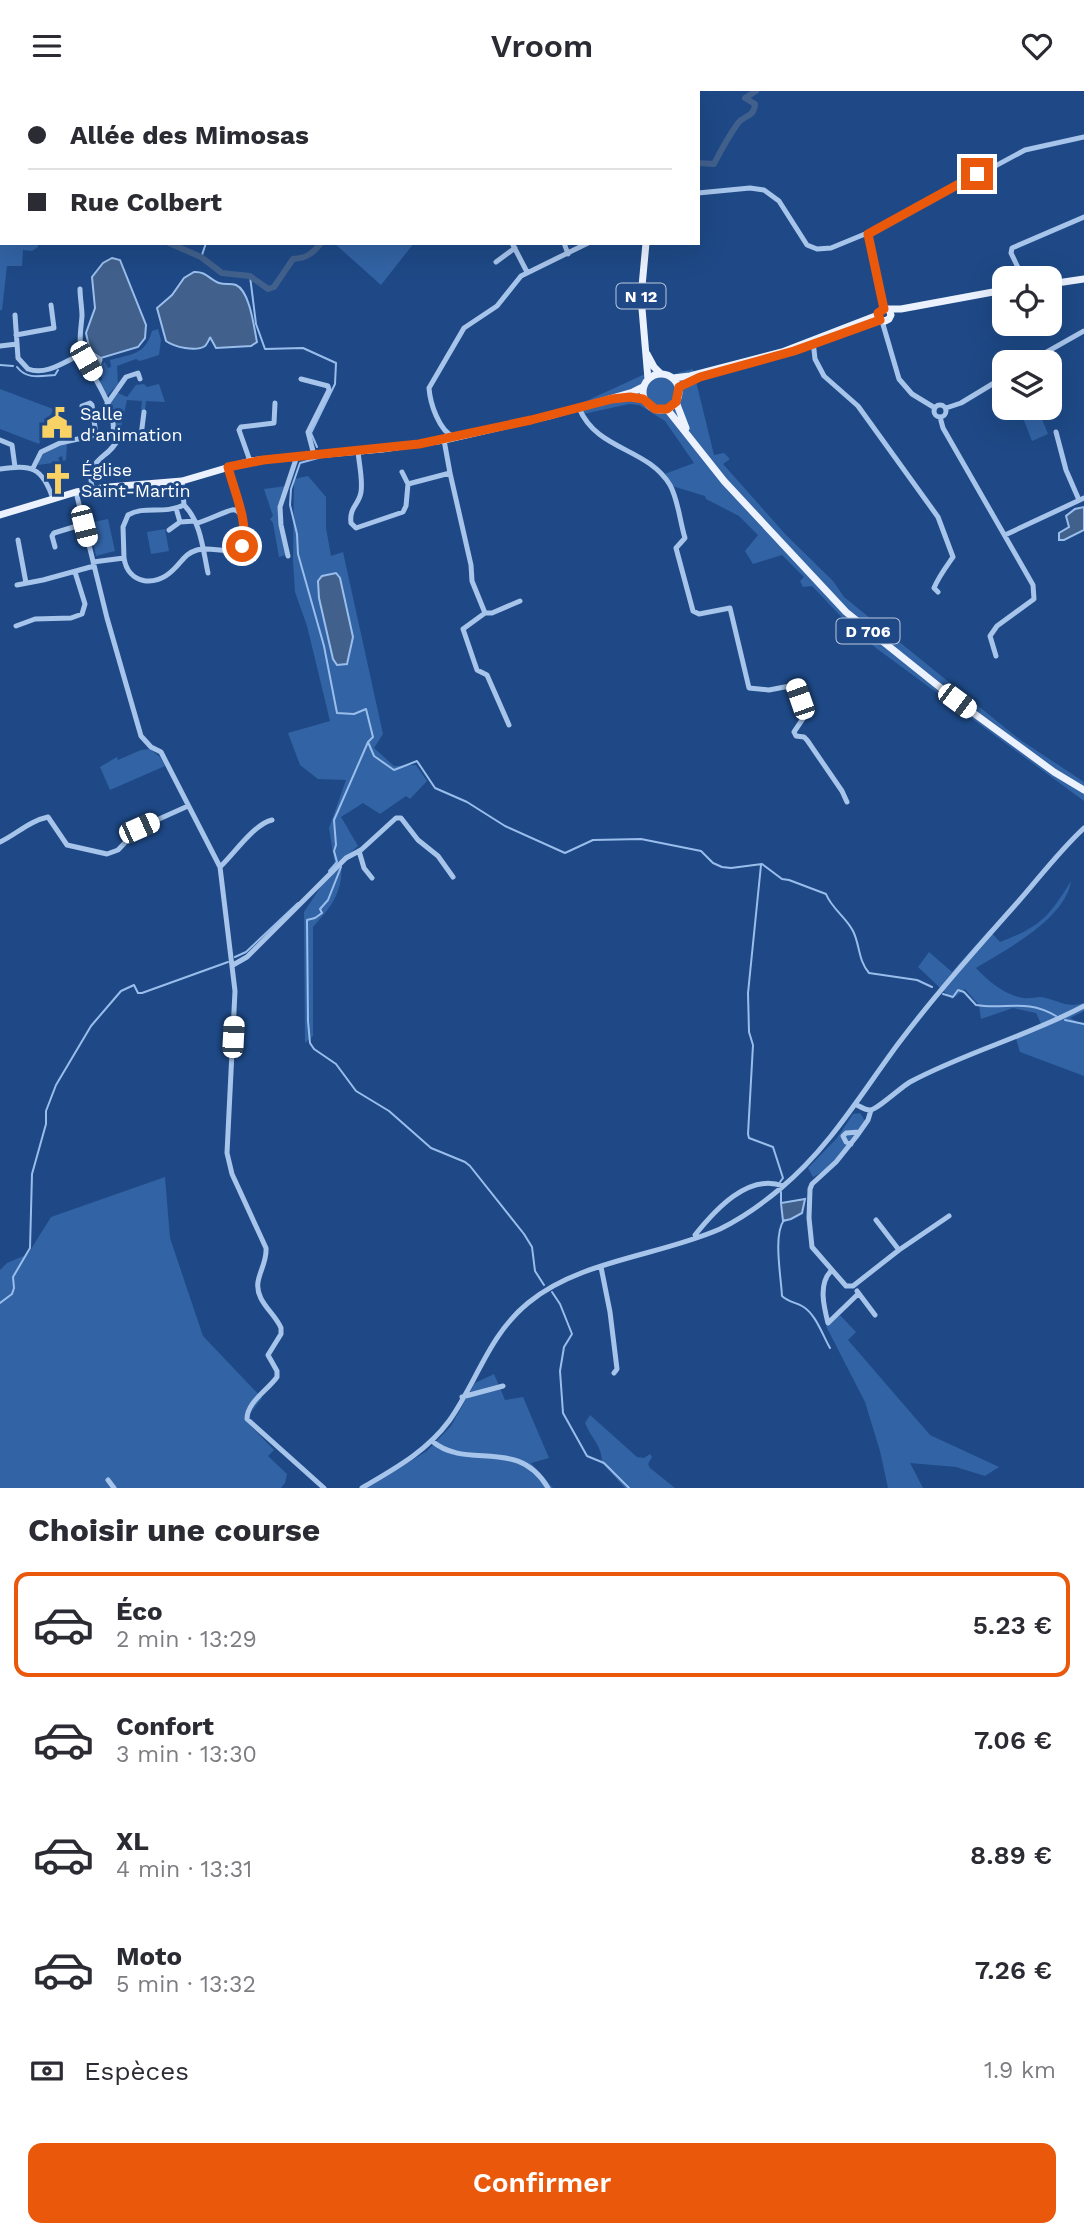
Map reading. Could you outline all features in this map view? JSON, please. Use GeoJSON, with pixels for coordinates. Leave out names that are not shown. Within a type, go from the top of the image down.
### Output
{"type":"FeatureCollection","features":[{"type":"Feature","properties":{"kind":"main road","name":"N 12"},"geometry":{"type":"LineString","coordinates":[[646,245],[641,297],[648,379]]}},
{"type":"Feature","properties":{"kind":"main road"},"geometry":{"type":"LineString","coordinates":[[1062,282],[1084,279]]}},
{"type":"Feature","properties":{"kind":"main road"},"geometry":{"type":"LineString","coordinates":[[679,387],[700,377],[813,343],[911,308],[992,292]]}},
{"type":"Feature","properties":{"kind":"main road"},"geometry":{"type":"LineString","coordinates":[[0,515],[76,492],[182,481],[250,461],[444,440],[632,393],[660,373],[673,378],[701,373],[813,343]]}},
{"type":"Feature","properties":{"kind":"main road","name":"N 12"},"geometry":{"type":"LineString","coordinates":[[645,349],[660,373]]}},
{"type":"Feature","properties":{"kind":"main road"},"geometry":{"type":"LineString","coordinates":[[595,403],[630,397],[643,399],[655,409],[667,409],[676,402],[679,387],[673,378]]}},
{"type":"Feature","properties":{"kind":"main road"},"geometry":{"type":"LineString","coordinates":[[643,387],[643,399]]}},
{"type":"Feature","properties":{"kind":"main road","name":"D 706"},"geometry":{"type":"LineString","coordinates":[[676,402],[691,438]]}},
{"type":"Feature","properties":{"kind":"main road","name":"D 706"},"geometry":{"type":"LineString","coordinates":[[667,409],[724,481],[862,627],[979,717],[1082,790]]}},
{"type":"Feature","properties":{"kind":"street"},"geometry":{"type":"LineString","coordinates":[[700,193],[750,188],[764,190],[779,201],[802,239],[817,250],[831,249],[868,234],[1026,150],[1084,137]]}},
{"type":"Feature","properties":{"kind":"street"},"geometry":{"type":"LineString","coordinates":[[1017,266],[1011,253],[1012,248],[1082,218],[1084,228]]}},
{"type":"Feature","properties":{"kind":"street"},"geometry":{"type":"LineString","coordinates":[[868,234],[893,363],[902,383],[912,394],[935,408]]}},
{"type":"Feature","properties":{"kind":"street"},"geometry":{"type":"LineString","coordinates":[[565,245],[568,254]]}},
{"type":"Feature","properties":{"kind":"street"},"geometry":{"type":"LineString","coordinates":[[456,437],[449,435],[441,425],[429,388],[464,328],[497,306],[516,281],[527,272],[584,245]]}},
{"type":"Feature","properties":{"kind":"street"},"geometry":{"type":"LineString","coordinates":[[496,262],[513,246],[527,272]]}},
{"type":"Feature","properties":{"kind":"street"},"geometry":{"type":"LineString","coordinates":[[80,289],[82,354],[107,404],[116,437],[115,447],[96,461],[90,480],[92,489]]}},
{"type":"Feature","properties":{"kind":"street"},"geometry":{"type":"LineString","coordinates":[[16,335],[54,328],[51,305]]}},
{"type":"Feature","properties":{"kind":"street"},"geometry":{"type":"LineString","coordinates":[[15,315],[20,362],[34,371],[56,367],[82,354]]}},
{"type":"Feature","properties":{"kind":"street"},"geometry":{"type":"LineString","coordinates":[[1050,350],[1084,331]]}},
{"type":"Feature","properties":{"kind":"street"},"geometry":{"type":"LineString","coordinates":[[813,343],[815,359],[824,376],[858,406],[938,517],[953,557],[935,585],[934,588],[939,592]]}},
{"type":"Feature","properties":{"kind":"street"},"geometry":{"type":"LineString","coordinates":[[0,346],[17,344]]}},
{"type":"Feature","properties":{"kind":"street"},"geometry":{"type":"LineString","coordinates":[[86,361],[92,358],[100,360],[94,375]]}},
{"type":"Feature","properties":{"kind":"street"},"geometry":{"type":"LineString","coordinates":[[107,404],[126,377],[138,373],[140,379]]}},
{"type":"Feature","properties":{"kind":"street"},"geometry":{"type":"LineString","coordinates":[[301,379],[328,386],[308,432],[314,455]]}},
{"type":"Feature","properties":{"kind":"street"},"geometry":{"type":"LineString","coordinates":[[935,408],[961,403],[992,384]]}},
{"type":"Feature","properties":{"kind":"street"},"geometry":{"type":"LineString","coordinates":[[82,406],[90,403],[92,405],[96,435]]}},
{"type":"Feature","properties":{"kind":"street"},"geometry":{"type":"LineString","coordinates":[[250,461],[239,430],[274,423],[275,403]]}},
{"type":"Feature","properties":{"kind":"street"},"geometry":{"type":"LineString","coordinates":[[579,408],[583,419],[595,432],[632,451],[662,475],[671,486],[685,538],[676,548],[692,611],[699,614],[730,608],[749,688],[769,690],[795,684],[806,714],[794,731],[796,736],[807,740],[847,802]]}},
{"type":"Feature","properties":{"kind":"street"},"geometry":{"type":"LineString","coordinates":[[935,408],[943,428],[1033,585],[1034,599],[997,625],[990,636],[996,656]]}},
{"type":"Feature","properties":{"kind":"street"},"geometry":{"type":"LineString","coordinates":[[940,417],[946,414],[946,408]]}},
{"type":"Feature","properties":{"kind":"street"},"geometry":{"type":"LineString","coordinates":[[33,468],[41,452],[47,448],[96,435],[134,439],[141,436],[144,412]]}},
{"type":"Feature","properties":{"kind":"street"},"geometry":{"type":"LineString","coordinates":[[1005,535],[1082,499],[1066,470],[1056,432]]}},
{"type":"Feature","properties":{"kind":"street"},"geometry":{"type":"LineString","coordinates":[[0,440],[12,445],[15,467]]}},
{"type":"Feature","properties":{"kind":"street"},"geometry":{"type":"LineString","coordinates":[[444,440],[471,565],[472,581],[485,613]]}},
{"type":"Feature","properties":{"kind":"street"},"geometry":{"type":"LineString","coordinates":[[358,451],[361,493],[351,509],[353,526],[360,527],[403,512],[407,506],[408,484],[402,472]]}},
{"type":"Feature","properties":{"kind":"street"},"geometry":{"type":"LineString","coordinates":[[288,556],[280,507],[297,456]]}},
{"type":"Feature","properties":{"kind":"street"},"geometry":{"type":"LineString","coordinates":[[0,469],[24,466],[33,468],[46,483],[53,499]]}},
{"type":"Feature","properties":{"kind":"street"},"geometry":{"type":"LineString","coordinates":[[228,467],[238,500],[244,540],[242,546]]}},
{"type":"Feature","properties":{"kind":"street"},"geometry":{"type":"LineString","coordinates":[[408,484],[450,473]]}},
{"type":"Feature","properties":{"kind":"street"},"geometry":{"type":"LineString","coordinates":[[182,481],[184,505],[196,522],[208,573]]}},
{"type":"Feature","properties":{"kind":"street"},"geometry":{"type":"LineString","coordinates":[[76,492],[107,618],[141,736],[151,747],[161,752],[219,867],[233,965],[235,999],[227,1153],[232,1174],[266,1248],[258,1293],[282,1331],[268,1353],[277,1377],[251,1406],[247,1417],[253,1427],[324,1488]]}},
{"type":"Feature","properties":{"kind":"street"},"geometry":{"type":"LineString","coordinates":[[184,505],[155,512],[141,509],[128,515],[123,522],[124,558],[125,568],[132,576],[143,581],[164,577],[173,571],[186,554],[202,548],[229,551],[242,546],[250,548],[250,552]]}},
{"type":"Feature","properties":{"kind":"street"},"geometry":{"type":"LineString","coordinates":[[176,508],[180,522]]}},
{"type":"Feature","properties":{"kind":"street"},"geometry":{"type":"LineString","coordinates":[[169,530],[180,522],[212,519],[230,509],[239,512]]}},
{"type":"Feature","properties":{"kind":"street"},"geometry":{"type":"LineString","coordinates":[[55,547],[52,536],[54,533],[84,526]]}},
{"type":"Feature","properties":{"kind":"street"},"geometry":{"type":"LineString","coordinates":[[18,540],[26,583]]}},
{"type":"Feature","properties":{"kind":"street"},"geometry":{"type":"LineString","coordinates":[[17,585],[124,558]]}},
{"type":"Feature","properties":{"kind":"street"},"geometry":{"type":"LineString","coordinates":[[16,627],[35,619],[71,618],[82,614],[85,604],[75,572]]}},
{"type":"Feature","properties":{"kind":"street"},"geometry":{"type":"LineString","coordinates":[[127,583],[132,576]]}},
{"type":"Feature","properties":{"kind":"street"},"geometry":{"type":"LineString","coordinates":[[509,725],[487,675],[477,670],[463,629],[485,613],[492,613],[520,601]]}},
{"type":"Feature","properties":{"kind":"street"},"geometry":{"type":"LineString","coordinates":[[0,842],[33,820],[48,817],[67,845],[107,854],[125,845],[139,828],[188,806]]}},
{"type":"Feature","properties":{"kind":"street"},"geometry":{"type":"LineString","coordinates":[[233,965],[247,957],[346,858],[359,851],[400,818],[418,840],[438,856],[453,877]]}},
{"type":"Feature","properties":{"kind":"street"},"geometry":{"type":"LineString","coordinates":[[219,867],[257,828],[272,820]]}},
{"type":"Feature","properties":{"kind":"street"},"geometry":{"type":"LineString","coordinates":[[362,1488],[412,1458],[432,1441],[450,1419],[493,1342],[512,1318],[548,1289],[601,1267],[696,1238],[746,1215],[783,1187],[822,1147],[932,1001],[1083,828]]}},
{"type":"Feature","properties":{"kind":"street"},"geometry":{"type":"LineString","coordinates":[[359,851],[364,868],[372,878]]}},
{"type":"Feature","properties":{"kind":"street"},"geometry":{"type":"LineString","coordinates":[[949,1216],[899,1249],[853,1286],[846,1286],[812,1247],[810,1189],[851,1144],[868,1120],[871,1110],[895,1091],[935,1070],[1084,1006]]}},
{"type":"Feature","properties":{"kind":"street"},"geometry":{"type":"LineString","coordinates":[[855,1104],[871,1110]]}},
{"type":"Feature","properties":{"kind":"street"},"geometry":{"type":"LineString","coordinates":[[851,1144],[846,1142],[843,1136],[846,1133],[859,1132]]}},
{"type":"Feature","properties":{"kind":"street"},"geometry":{"type":"LineString","coordinates":[[696,1238],[695,1235],[705,1223],[744,1188],[770,1184],[783,1187]]}},
{"type":"Feature","properties":{"kind":"street"},"geometry":{"type":"LineString","coordinates":[[876,1220],[899,1249]]}},
{"type":"Feature","properties":{"kind":"street"},"geometry":{"type":"LineString","coordinates":[[601,1267],[615,1349],[617,1369],[614,1373]]}},
{"type":"Feature","properties":{"kind":"street"},"geometry":{"type":"LineString","coordinates":[[831,1271],[827,1274],[823,1296],[828,1323],[858,1294]]}},
{"type":"Feature","properties":{"kind":"street"},"geometry":{"type":"LineString","coordinates":[[853,1286],[875,1315]]}},
{"type":"Feature","properties":{"kind":"street"},"geometry":{"type":"LineString","coordinates":[[462,1397],[503,1386]]}},
{"type":"Feature","properties":{"kind":"street"},"geometry":{"type":"LineString","coordinates":[[432,1441],[450,1451],[513,1459],[530,1465],[548,1488]]}},
{"type":"Feature","properties":{"kind":"street"},"geometry":{"type":"LineString","coordinates":[[108,1480],[114,1488]]}},
{"type":"Feature","properties":{"kind":"shaded area"},"geometry":{"type":"Polygon","coordinates":[[[0,245],[38,245],[32,251],[23,250],[22,266],[7,266],[0,310],[0,245]]]}},
{"type":"Feature","properties":{"kind":"shaded area"},"geometry":{"type":"Polygon","coordinates":[[[336,245],[412,245],[381,285],[336,245]]]}},
{"type":"Feature","properties":{"kind":"shaded area"},"geometry":{"type":"Polygon","coordinates":[[[112,258],[120,260],[146,325],[145,338],[138,347],[101,358],[90,351],[86,333],[95,308],[92,277],[103,263],[112,258]]]}},
{"type":"Feature","properties":{"kind":"shaded area"},"geometry":{"type":"Polygon","coordinates":[[[194,272],[202,273],[219,283],[234,284],[241,289],[251,311],[257,342],[251,346],[216,348],[210,337],[205,346],[191,349],[166,341],[157,308],[172,295],[184,278],[194,272]]]}},
{"type":"Feature","properties":{"kind":"shaded area"},"geometry":{"type":"Polygon","coordinates":[[[158,329],[161,340],[159,355],[117,366],[118,384],[107,396],[99,381],[102,380],[99,365],[105,362],[108,368],[111,367],[110,360],[137,352],[146,345],[152,331],[158,329]]]}},
{"type":"Feature","properties":{"kind":"shaded area"},"geometry":{"type":"Polygon","coordinates":[[[658,368],[674,374],[693,369],[714,455],[724,453],[730,459],[723,464],[786,535],[833,581],[844,597],[1019,739],[1084,782],[1084,801],[876,648],[850,626],[812,586],[803,587],[800,581],[804,577],[782,555],[753,564],[745,551],[758,535],[739,516],[705,496],[672,486],[662,475],[694,463],[665,421],[639,405],[629,404],[579,415],[584,402],[658,368]]]}},
{"type":"Feature","properties":{"kind":"shaded area"},"geometry":{"type":"Polygon","coordinates":[[[144,384],[147,387],[159,384],[165,402],[146,401],[145,411],[141,411],[142,401],[127,400],[119,436],[114,420],[117,418],[115,409],[111,410],[110,403],[116,392],[127,397],[136,385],[144,384]]]}},
{"type":"Feature","properties":{"kind":"shaded area"},"geometry":{"type":"Polygon","coordinates":[[[0,389],[53,409],[39,444],[0,429],[0,389]]]}},
{"type":"Feature","properties":{"kind":"shaded area"},"geometry":{"type":"Polygon","coordinates":[[[1024,420],[1042,420],[1048,434],[1032,441],[1024,420]]]}},
{"type":"Feature","properties":{"kind":"shaded area"},"geometry":{"type":"Polygon","coordinates":[[[67,443],[66,460],[63,461],[62,456],[58,458],[60,462],[38,465],[44,453],[67,443]]]}},
{"type":"Feature","properties":{"kind":"shaded area"},"geometry":{"type":"Polygon","coordinates":[[[308,476],[326,497],[326,528],[331,556],[343,552],[383,734],[374,748],[394,766],[416,765],[427,781],[410,799],[406,796],[380,814],[363,803],[341,817],[358,846],[341,861],[338,890],[326,912],[313,927],[313,1036],[305,1043],[304,912],[335,865],[329,828],[346,780],[318,779],[300,765],[288,733],[330,721],[307,626],[295,592],[294,479],[308,476]]]}},
{"type":"Feature","properties":{"kind":"shaded area"},"geometry":{"type":"Polygon","coordinates":[[[286,486],[280,499],[286,555],[279,557],[270,519],[273,516],[264,489],[286,486]]]}},
{"type":"Feature","properties":{"kind":"shaded area"},"geometry":{"type":"Polygon","coordinates":[[[1084,507],[1084,530],[1059,540],[1059,533],[1069,527],[1066,516],[1075,509],[1084,507]]]}},
{"type":"Feature","properties":{"kind":"shaded area"},"geometry":{"type":"Polygon","coordinates":[[[108,519],[115,551],[96,556],[89,523],[108,519]]]}},
{"type":"Feature","properties":{"kind":"shaded area"},"geometry":{"type":"Polygon","coordinates":[[[165,529],[169,551],[151,554],[147,532],[165,529]]]}},
{"type":"Feature","properties":{"kind":"shaded area"},"geometry":{"type":"Polygon","coordinates":[[[336,573],[340,578],[353,637],[347,664],[337,665],[333,659],[319,598],[318,581],[322,576],[336,573]]]}},
{"type":"Feature","properties":{"kind":"shaded area"},"geometry":{"type":"Polygon","coordinates":[[[150,749],[160,757],[165,766],[110,790],[100,767],[117,757],[118,760],[150,749]]]}},
{"type":"Feature","properties":{"kind":"shaded area"},"geometry":{"type":"Polygon","coordinates":[[[1071,881],[1067,895],[1047,920],[1033,932],[976,968],[997,987],[1016,996],[1040,997],[1072,1005],[1084,1003],[1084,1011],[1070,1018],[1084,1025],[1084,1076],[1020,1052],[1016,1039],[1043,1028],[1036,1013],[1013,1008],[981,1019],[979,1005],[965,989],[952,999],[918,967],[929,952],[952,972],[989,930],[1000,942],[1034,926],[1056,904],[1071,881]]]}},
{"type":"Feature","properties":{"kind":"shaded area"},"geometry":{"type":"Polygon","coordinates":[[[860,1113],[865,1121],[854,1137],[835,1160],[813,1177],[808,1168],[837,1138],[853,1114],[860,1113]]]}},
{"type":"Feature","properties":{"kind":"shaded area"},"geometry":{"type":"Polygon","coordinates":[[[165,1177],[170,1238],[203,1336],[262,1398],[245,1420],[274,1450],[268,1456],[287,1474],[285,1483],[281,1488],[0,1488],[0,1270],[7,1263],[28,1254],[51,1217],[165,1177]]]}},
{"type":"Feature","properties":{"kind":"shaded area"},"geometry":{"type":"Polygon","coordinates":[[[805,1199],[802,1213],[783,1221],[781,1203],[805,1199]]]}},
{"type":"Feature","properties":{"kind":"shaded area"},"geometry":{"type":"Polygon","coordinates":[[[840,1315],[856,1332],[848,1340],[930,1435],[999,1467],[985,1476],[956,1467],[910,1463],[923,1488],[888,1488],[865,1402],[826,1326],[840,1315]]]}},
{"type":"Feature","properties":{"kind":"shaded area"},"geometry":{"type":"Polygon","coordinates":[[[494,1374],[505,1400],[523,1397],[549,1458],[531,1463],[553,1488],[367,1488],[427,1451],[451,1426],[475,1383],[494,1374]]]}},
{"type":"Feature","properties":{"kind":"shaded area"},"geometry":{"type":"Polygon","coordinates":[[[590,1415],[637,1457],[644,1458],[650,1454],[650,1468],[675,1488],[625,1488],[602,1463],[598,1447],[585,1423],[590,1415]]]}},
{"type":"Feature","properties":{"kind":"waterway"},"geometry":{"type":"LineString","coordinates":[[700,163],[714,164],[740,120],[753,112],[755,104],[745,98],[756,91]]}},
{"type":"Feature","properties":{"kind":"waterway"},"geometry":{"type":"LineString","coordinates":[[174,245],[201,257],[222,273],[250,276],[268,289],[274,287],[293,259],[309,255],[319,245]]}},
{"type":"Feature","properties":{"kind":"waterway"},"geometry":{"type":"LineString","coordinates":[[201,258],[205,245]]}},
{"type":"Feature","properties":{"kind":"waterway"},"geometry":{"type":"LineString","coordinates":[[250,276],[256,324],[265,349],[303,348],[336,363],[335,384],[311,433],[317,447]]}},
{"type":"Feature","properties":{"kind":"waterway"},"geometry":{"type":"LineString","coordinates":[[0,365],[13,366]]}},
{"type":"Feature","properties":{"kind":"waterway"},"geometry":{"type":"LineString","coordinates":[[17,367],[25,374],[34,376],[55,375],[58,370]]}},
{"type":"Feature","properties":{"kind":"waterway"},"geometry":{"type":"LineString","coordinates":[[318,458],[300,463],[291,489],[290,505],[297,534],[298,554],[324,646],[337,713],[354,714],[366,709],[373,737],[368,742],[334,820],[334,851],[337,862],[329,871]]}},
{"type":"Feature","properties":{"kind":"waterway"},"geometry":{"type":"LineString","coordinates":[[368,742],[374,756],[394,770],[417,761],[435,788],[467,802],[505,826],[565,853],[593,840],[641,839],[701,851],[713,863],[722,867],[762,864],[782,879],[826,894],[853,931],[869,973],[917,980],[932,987]]}},
{"type":"Feature","properties":{"kind":"waterway"},"geometry":{"type":"LineString","coordinates":[[761,865],[748,993],[749,1032],[753,1045],[748,1134],[749,1138],[773,1147],[783,1178],[780,1182]]}},
{"type":"Feature","properties":{"kind":"waterway"},"geometry":{"type":"LineString","coordinates":[[341,867],[328,900],[320,909],[322,913],[307,920],[310,1043],[314,1049],[336,1064],[356,1091],[389,1111],[431,1148],[470,1166],[524,1234],[532,1247],[535,1271],[544,1285]]}},
{"type":"Feature","properties":{"kind":"waterway"},"geometry":{"type":"LineString","coordinates":[[235,957],[246,952],[298,903]]}},
{"type":"Feature","properties":{"kind":"waterway"},"geometry":{"type":"LineString","coordinates":[[0,1303],[12,1294],[13,1277],[30,1248],[32,1174],[46,1124],[46,1111],[56,1085],[91,1026],[121,991],[134,985],[138,993],[142,993],[228,962]]}},
{"type":"Feature","properties":{"kind":"waterway"},"geometry":{"type":"LineString","coordinates":[[943,994],[953,997],[958,990],[964,992],[976,1005],[1035,1007],[1056,1016]]}},
{"type":"Feature","properties":{"kind":"waterway"},"geometry":{"type":"LineString","coordinates":[[1065,1020],[1084,1024]]}},
{"type":"Feature","properties":{"kind":"waterway"},"geometry":{"type":"LineString","coordinates":[[781,1192],[781,1203]]}},
{"type":"Feature","properties":{"kind":"waterway"},"geometry":{"type":"LineString","coordinates":[[784,1220],[778,1245],[782,1296],[811,1314],[830,1348]]}},
{"type":"Feature","properties":{"kind":"waterway"},"geometry":{"type":"LineString","coordinates":[[552,1292],[572,1334],[564,1347],[560,1371],[563,1413],[587,1456],[604,1463],[629,1488]]}},
{"type":"Feature","properties":{"kind":"place","name":"Salle d'animation"},"geometry":{"type":"Point","coordinates":[57,423]}},
{"type":"Feature","properties":{"kind":"place","name":"Église Saint-Martin"},"geometry":{"type":"Point","coordinates":[58,479]}},
{"type":"Feature","properties":{"kind":"route"},"geometry":{"type":"LineString","coordinates":[[242,546],[242,516],[228,467],[250,461],[419,444],[553,415],[612,399],[643,399],[650,407],[667,409],[674,405],[679,397],[679,387],[700,377],[817,344],[880,320],[878,313],[884,309],[868,234],[977,174]]}}]}
